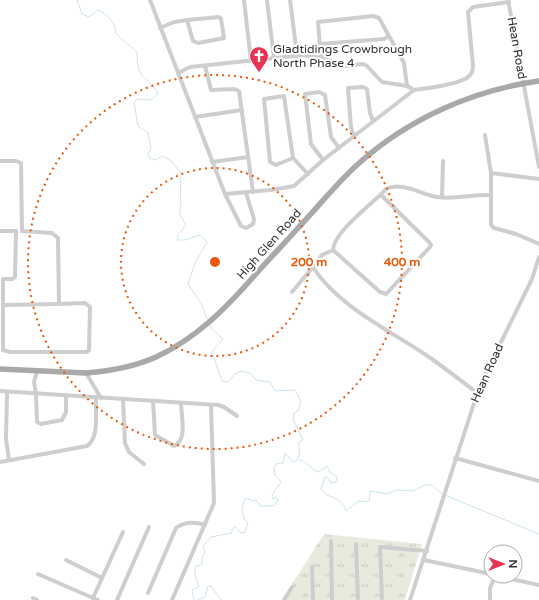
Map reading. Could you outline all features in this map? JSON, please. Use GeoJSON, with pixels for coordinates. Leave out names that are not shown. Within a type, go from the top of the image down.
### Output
{"type":"FeatureCollection","features":[{"type":"Feature","properties":{"kind":"main road","name":"High Glen Road"},"geometry":{"type":"LineString","coordinates":[[0,369],[86,373],[117,369],[155,358],[181,344],[210,322],[242,290],[349,173],[380,146],[414,124],[444,108],[482,94],[539,81]]}},
{"type":"Feature","properties":{"kind":"street"},"geometry":{"type":"LineString","coordinates":[[150,0],[225,194],[234,214],[244,228],[253,224],[254,219],[246,193]]}},
{"type":"Feature","properties":{"kind":"street"},"geometry":{"type":"LineString","coordinates":[[244,0],[251,61]]}},
{"type":"Feature","properties":{"kind":"street"},"geometry":{"type":"LineString","coordinates":[[267,0],[274,58]]}},
{"type":"Feature","properties":{"kind":"street"},"geometry":{"type":"LineString","coordinates":[[290,0],[297,55]]}},
{"type":"Feature","properties":{"kind":"street"},"geometry":{"type":"LineString","coordinates":[[225,194],[246,193],[291,187],[323,160],[414,90],[428,88],[468,77],[473,70],[473,66],[468,12],[473,6],[508,1]]}},
{"type":"Feature","properties":{"kind":"street","name":"Hean Road"},"geometry":{"type":"LineString","coordinates":[[508,1],[539,166]]}},
{"type":"Feature","properties":{"kind":"street"},"geometry":{"type":"LineString","coordinates":[[322,58],[318,22],[373,16],[379,18],[404,63],[407,86]]}},
{"type":"Feature","properties":{"kind":"street"},"geometry":{"type":"LineString","coordinates":[[160,28],[174,22],[187,20],[220,17],[224,38],[195,42],[190,36],[187,20]]}},
{"type":"Feature","properties":{"kind":"street"},"geometry":{"type":"LineString","coordinates":[[320,44],[384,39],[389,36]]}},
{"type":"Feature","properties":{"kind":"street"},"geometry":{"type":"LineString","coordinates":[[178,73],[190,67],[297,55],[322,58],[344,66],[363,64],[386,84],[407,86],[414,90]]}},
{"type":"Feature","properties":{"kind":"street"},"geometry":{"type":"LineString","coordinates":[[206,66],[209,89],[213,91],[238,89],[252,192]]}},
{"type":"Feature","properties":{"kind":"street"},"geometry":{"type":"LineString","coordinates":[[354,136],[351,128],[348,88],[363,87],[367,89],[370,113],[373,121]]}},
{"type":"Feature","properties":{"kind":"street"},"geometry":{"type":"LineString","coordinates":[[323,160],[311,144],[305,94],[319,92],[325,95],[331,137],[339,148]]}},
{"type":"Feature","properties":{"kind":"street"},"geometry":{"type":"LineString","coordinates":[[293,158],[276,165],[270,162],[264,99],[284,96],[293,158],[308,174]]}},
{"type":"Feature","properties":{"kind":"street"},"geometry":{"type":"LineString","coordinates":[[195,117],[242,110]]}},
{"type":"Feature","properties":{"kind":"street"},"geometry":{"type":"LineString","coordinates":[[485,135],[491,173],[491,225],[494,228],[516,234],[539,244]]}},
{"type":"Feature","properties":{"kind":"street"},"geometry":{"type":"LineString","coordinates":[[212,162],[248,157]]}},
{"type":"Feature","properties":{"kind":"street"},"geometry":{"type":"LineString","coordinates":[[0,161],[16,161],[21,163],[22,231]]}},
{"type":"Feature","properties":{"kind":"street"},"geometry":{"type":"LineString","coordinates":[[442,197],[443,161]]}},
{"type":"Feature","properties":{"kind":"street"},"geometry":{"type":"LineString","coordinates":[[491,173],[539,179]]}},
{"type":"Feature","properties":{"kind":"street"},"geometry":{"type":"LineString","coordinates":[[333,250],[335,241],[357,217],[386,189],[395,185],[442,197],[491,194]]}},
{"type":"Feature","properties":{"kind":"street"},"geometry":{"type":"LineString","coordinates":[[333,250],[380,292],[386,294],[430,247],[431,244],[381,195]]}},
{"type":"Feature","properties":{"kind":"street"},"geometry":{"type":"LineString","coordinates":[[0,231],[52,233],[58,238],[58,304]]}},
{"type":"Feature","properties":{"kind":"street"},"geometry":{"type":"LineString","coordinates":[[3,305],[89,304],[90,348],[86,352],[4,351],[2,348],[3,305],[1,280],[12,279],[15,276],[16,231]]}},
{"type":"Feature","properties":{"kind":"street"},"geometry":{"type":"LineString","coordinates":[[292,292],[322,255],[333,250]]}},
{"type":"Feature","properties":{"kind":"street","name":"Hean Road"},"geometry":{"type":"LineString","coordinates":[[410,600],[477,393],[532,279],[539,257]]}},
{"type":"Feature","properties":{"kind":"street"},"geometry":{"type":"LineString","coordinates":[[313,267],[333,289],[364,316],[434,360],[477,393]]}},
{"type":"Feature","properties":{"kind":"street"},"geometry":{"type":"LineString","coordinates":[[37,371],[34,382],[37,420],[41,424],[62,420],[64,418],[66,412],[66,396]]}},
{"type":"Feature","properties":{"kind":"street"},"geometry":{"type":"LineString","coordinates":[[0,462],[87,446],[91,443],[94,436],[98,398],[86,373]]}},
{"type":"Feature","properties":{"kind":"street"},"geometry":{"type":"LineString","coordinates":[[0,391],[211,405],[224,407],[237,416]]}},
{"type":"Feature","properties":{"kind":"street"},"geometry":{"type":"LineString","coordinates":[[7,392],[6,439],[9,460]]}},
{"type":"Feature","properties":{"kind":"street"},"geometry":{"type":"LineString","coordinates":[[123,399],[125,443],[129,452],[144,464]]}},
{"type":"Feature","properties":{"kind":"street"},"geometry":{"type":"LineString","coordinates":[[154,401],[155,435],[174,446],[179,443],[182,435],[181,403]]}},
{"type":"Feature","properties":{"kind":"street"},"geometry":{"type":"LineString","coordinates":[[172,600],[211,512],[214,496],[211,405]]}},
{"type":"Feature","properties":{"kind":"street"},"geometry":{"type":"LineString","coordinates":[[455,458],[539,481]]}},
{"type":"Feature","properties":{"kind":"street"},"geometry":{"type":"LineString","coordinates":[[148,593],[176,528],[181,525],[195,522],[205,525]]}},
{"type":"Feature","properties":{"kind":"street"},"geometry":{"type":"LineString","coordinates":[[117,600],[149,527]]}},
{"type":"Feature","properties":{"kind":"street"},"geometry":{"type":"LineString","coordinates":[[93,598],[123,532]]}},
{"type":"Feature","properties":{"kind":"street"},"geometry":{"type":"LineString","coordinates":[[331,541],[332,600]]}},
{"type":"Feature","properties":{"kind":"street"},"geometry":{"type":"LineString","coordinates":[[356,544],[358,600]]}},
{"type":"Feature","properties":{"kind":"street"},"geometry":{"type":"LineString","coordinates":[[382,600],[380,547],[426,551]]}},
{"type":"Feature","properties":{"kind":"street"},"geometry":{"type":"LineString","coordinates":[[66,560],[102,578]]}},
{"type":"Feature","properties":{"kind":"street"},"geometry":{"type":"LineString","coordinates":[[424,560],[483,572]]}},
{"type":"Feature","properties":{"kind":"street"},"geometry":{"type":"LineString","coordinates":[[312,567],[313,600]]}},
{"type":"Feature","properties":{"kind":"street"},"geometry":{"type":"LineString","coordinates":[[38,574],[98,600]]}},
{"type":"Feature","properties":{"kind":"street"},"geometry":{"type":"LineString","coordinates":[[523,581],[539,585]]}},
{"type":"Feature","properties":{"kind":"street"},"geometry":{"type":"LineString","coordinates":[[490,600],[490,588],[492,584]]}},
{"type":"Feature","properties":{"kind":"street"},"geometry":{"type":"LineString","coordinates":[[284,600],[292,586]]}},
{"type":"Feature","properties":{"kind":"green space"},"geometry":{"type":"Polygon","coordinates":[[[324,534],[422,544],[405,600],[282,600],[324,534]]]}},
{"type":"Feature","properties":{"kind":"waterway"},"geometry":{"type":"LineString","coordinates":[[77,0],[82,14],[89,17],[98,10],[110,19],[116,30],[116,34],[137,52],[137,62],[141,74],[154,87],[158,94],[151,100],[137,99],[134,103],[138,126],[148,133],[151,148],[148,154],[150,158],[156,160],[163,156],[171,161],[181,173],[180,215],[186,225],[178,235],[177,240],[185,240],[200,235],[207,242],[195,263],[188,284],[201,303],[208,321]]}},
{"type":"Feature","properties":{"kind":"waterway"},"geometry":{"type":"LineString","coordinates":[[194,600],[192,590],[199,587],[195,575],[195,567],[202,564],[202,557],[205,553],[203,546],[211,537],[232,533],[232,529],[235,527],[241,533],[245,532],[248,523],[244,519],[242,510],[244,500],[247,498],[253,501],[256,500],[260,506],[274,506],[278,500],[276,497],[273,499],[272,495],[281,482],[275,475],[274,467],[276,464],[283,463],[285,453],[292,461],[295,462],[300,453],[298,443],[303,440],[293,419],[294,413],[298,411],[301,401],[295,390],[275,391],[270,382],[256,380],[250,373],[241,371],[235,374],[228,382],[222,381],[212,352],[223,339],[211,328],[209,324]]}},
{"type":"Feature","properties":{"kind":"waterway"},"geometry":{"type":"LineString","coordinates":[[299,460],[302,460],[319,472],[327,466],[330,472],[337,477],[336,482],[331,483],[327,477],[325,477],[321,489],[324,493],[341,502],[346,511],[359,501],[369,502],[370,491],[387,494],[397,490],[413,491],[425,485],[432,485],[442,494]]}},
{"type":"Feature","properties":{"kind":"waterway"},"geometry":{"type":"LineString","coordinates":[[445,495],[539,534]]}},
{"type":"Feature","properties":{"kind":"waterway"},"geometry":{"type":"LineString","coordinates":[[197,600],[205,597],[208,586],[211,586],[221,600]]}},
{"type":"Feature","properties":{"kind":"place","name":"Gladtidings Crowbrough North Phase 4"},"geometry":{"type":"Point","coordinates":[259,73]}}]}
